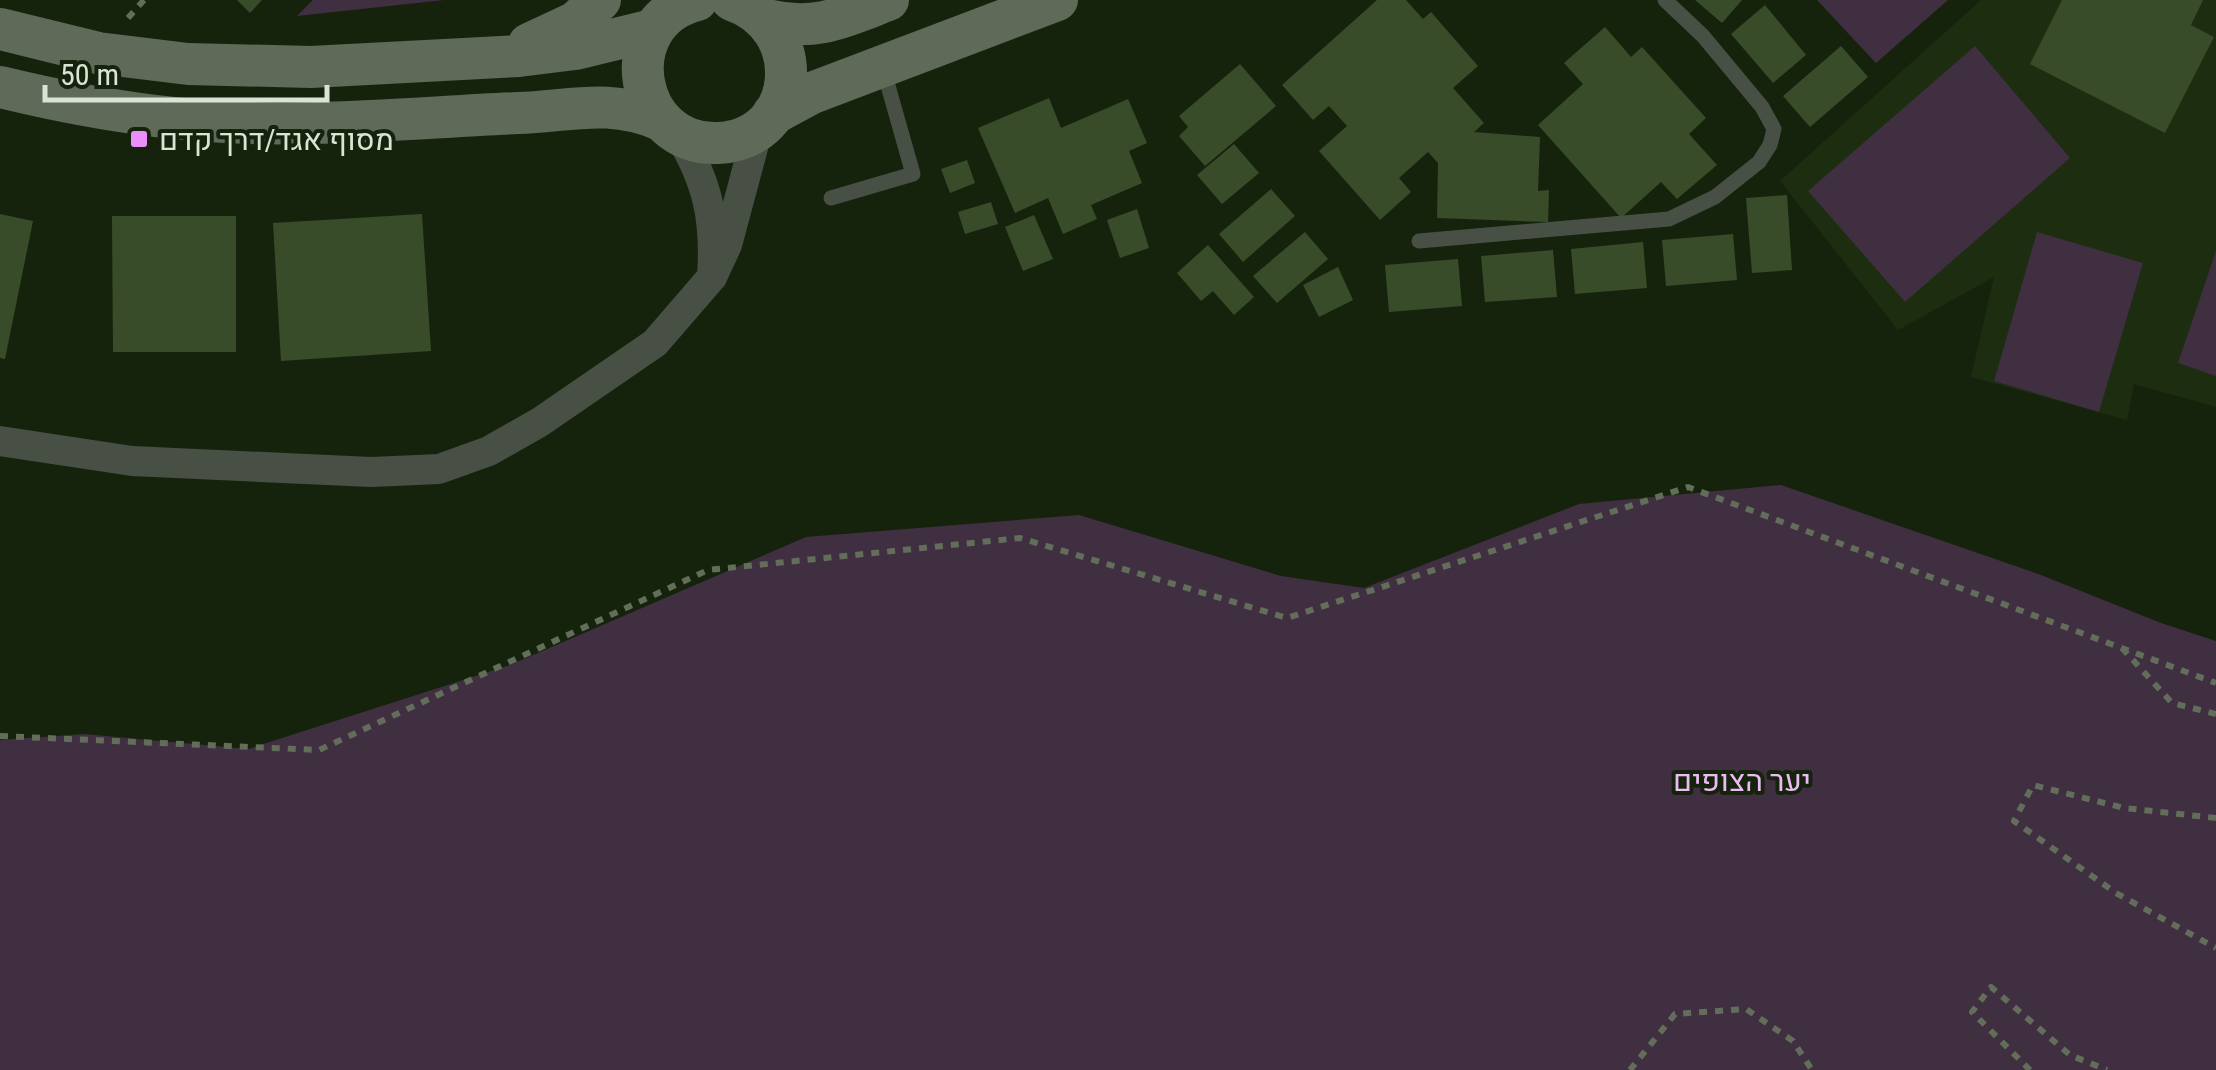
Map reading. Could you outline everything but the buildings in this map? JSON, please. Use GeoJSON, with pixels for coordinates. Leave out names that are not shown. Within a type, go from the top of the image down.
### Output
{"type":"FeatureCollection","features":[{"type":"Feature","properties":{"kind":"main road"},"geometry":{"type":"LineString","coordinates":[[497,56],[556,33],[576,22],[600,0]]}},
{"type":"Feature","properties":{"kind":"main road"},"geometry":{"type":"LineString","coordinates":[[669,127],[647,100],[643,52],[653,30],[670,12],[697,0]]}},
{"type":"Feature","properties":{"kind":"main road"},"geometry":{"type":"LineString","coordinates":[[833,0],[874,0]]}},
{"type":"Feature","properties":{"kind":"main road"},"geometry":{"type":"LineString","coordinates":[[750,10],[795,27],[817,25],[888,0]]}},
{"type":"Feature","properties":{"kind":"main road"},"geometry":{"type":"LineString","coordinates":[[0,88],[88,109],[214,122],[312,124],[585,106],[635,109],[697,142],[718,143],[739,139],[812,93],[1058,0]]}},
{"type":"Feature","properties":{"kind":"main road"},"geometry":{"type":"LineString","coordinates":[[750,10],[779,37],[786,56],[783,96],[766,122]]}},
{"type":"Feature","properties":{"kind":"main road"},"geometry":{"type":"LineString","coordinates":[[0,29],[98,52],[188,64],[311,67],[575,50],[653,30]]}},
{"type":"Feature","properties":{"kind":"street"},"geometry":{"type":"LineString","coordinates":[[0,441],[132,460],[371,472],[439,469],[489,451],[540,422],[656,343],[712,277],[727,245],[748,158],[766,122]]}},
{"type":"Feature","properties":{"kind":"street"},"geometry":{"type":"LineString","coordinates":[[669,127],[701,174],[712,214],[712,277]]}},
{"type":"Feature","properties":{"kind":"lane"},"geometry":{"type":"LineString","coordinates":[[1419,241],[1669,218],[1715,197],[1759,162],[1774,129],[1762,107],[1703,36],[1664,0]]}},
{"type":"Feature","properties":{"kind":"lane"},"geometry":{"type":"LineString","coordinates":[[830,198],[913,174],[882,68]]}},
{"type":"Feature","properties":{"kind":"path"},"geometry":{"type":"LineString","coordinates":[[0,736],[319,750],[708,570],[1020,538],[1287,618],[1688,487],[2216,683]]}},
{"type":"Feature","properties":{"kind":"path"},"geometry":{"type":"LineString","coordinates":[[2121,647],[2172,703],[2216,714]]}},
{"type":"Feature","properties":{"kind":"path"},"geometry":{"type":"LineString","coordinates":[[2216,818],[2124,808],[2033,785],[2014,821],[2116,893],[2216,948]]}},
{"type":"Feature","properties":{"kind":"path"},"geometry":{"type":"LineString","coordinates":[[2030,1070],[1972,1012],[1991,987],[2070,1055],[2106,1070]]}},
{"type":"Feature","properties":{"kind":"path"},"geometry":{"type":"LineString","coordinates":[[1630,1070],[1675,1014],[1746,1009],[1793,1041],[1812,1070]]}},
{"type":"Feature","properties":{"kind":"shaded area"},"geometry":{"type":"Polygon","coordinates":[[[1981,0],[2216,0],[2216,407],[2134,384],[2127,420],[1971,377],[1994,277],[1898,330],[1780,181],[1981,0]]]}},
{"type":"Feature","properties":{"kind":"green space"},"geometry":{"type":"Polygon","coordinates":[[[313,0],[444,0],[297,16],[313,0]]]}},
{"type":"Feature","properties":{"kind":"green space"},"geometry":{"type":"Polygon","coordinates":[[[1817,0],[1948,0],[1876,63],[1817,0]]]}},
{"type":"Feature","properties":{"kind":"green space"},"geometry":{"type":"Polygon","coordinates":[[[1975,46],[2070,158],[1905,302],[1808,191],[1975,46]]]}},
{"type":"Feature","properties":{"kind":"green space"},"geometry":{"type":"Polygon","coordinates":[[[2037,232],[2143,263],[2099,412],[1994,381],[2037,232]]]}},
{"type":"Feature","properties":{"kind":"green space"},"geometry":{"type":"Polygon","coordinates":[[[2216,251],[2216,376],[2178,363],[2216,251]]]}},
{"type":"Feature","properties":{"kind":"green space","name":"יער הצופים"},"geometry":{"type":"Polygon","coordinates":[[[1781,485],[2041,575],[2216,641],[2216,1070],[0,1070],[0,740],[84,734],[248,749],[510,665],[806,537],[1079,515],[1281,576],[1364,588],[1579,504],[1781,485]]]}},
{"type":"Feature","properties":{"kind":"place","name":"מסוף אגד/דרך קדם"},"geometry":{"type":"Point","coordinates":[139,139]}}]}
